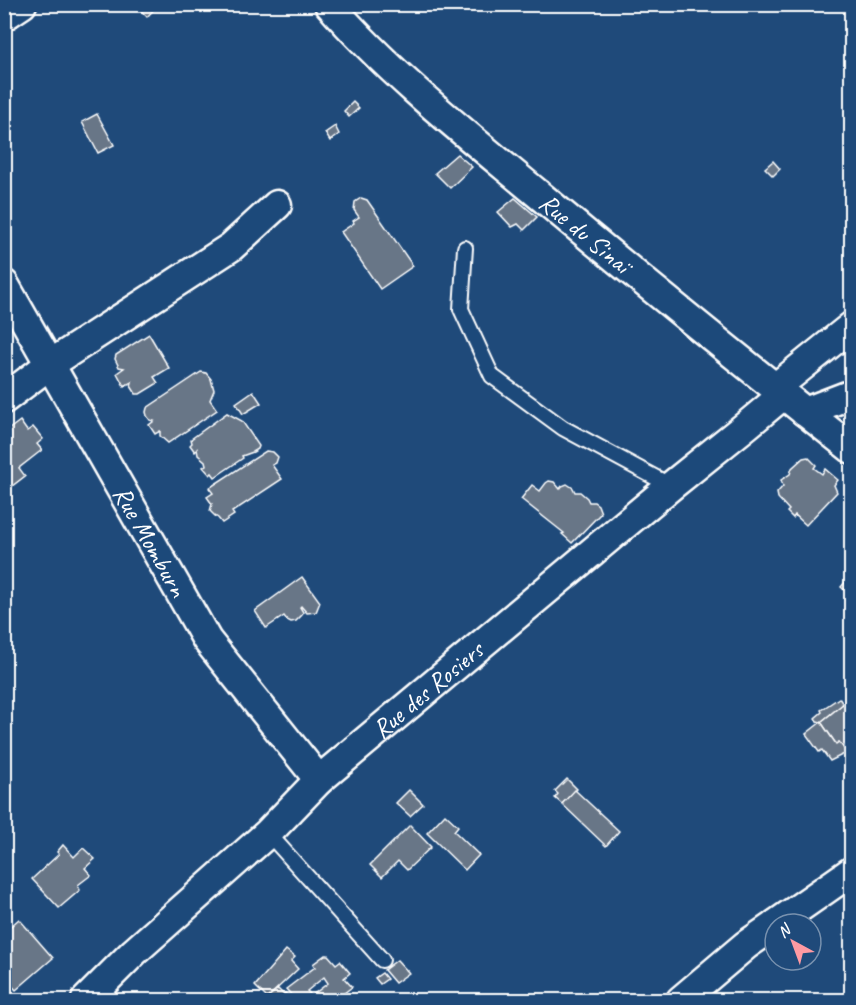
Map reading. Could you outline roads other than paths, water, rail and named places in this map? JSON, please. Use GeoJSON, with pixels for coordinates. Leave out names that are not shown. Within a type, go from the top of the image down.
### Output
{"type":"FeatureCollection","features":[{"type":"Feature","properties":{"kind":"street"},"geometry":{"type":"LineString","coordinates":[[4,16],[22,4]]}},
{"type":"Feature","properties":{"kind":"street","name":"Rue du Sinaï"},"geometry":{"type":"LineString","coordinates":[[329,4],[346,24],[415,90],[566,217],[852,449]]}},
{"type":"Feature","properties":{"kind":"street"},"geometry":{"type":"LineString","coordinates":[[4,399],[49,364],[231,247],[277,205]]}},
{"type":"Feature","properties":{"kind":"street","name":"Rue Momburn"},"geometry":{"type":"LineString","coordinates":[[4,284],[207,640],[319,780]]}},
{"type":"Feature","properties":{"kind":"street","name":"Rue des Rosiers"},"geometry":{"type":"LineString","coordinates":[[86,1000],[134,952],[268,833],[319,780],[747,425],[779,391],[852,326]]}},
{"type":"Feature","properties":{"kind":"street"},"geometry":{"type":"LineString","coordinates":[[805,412],[852,394]]}},
{"type":"Feature","properties":{"kind":"street"},"geometry":{"type":"LineString","coordinates":[[792,912],[852,871]]}},
{"type":"Feature","properties":{"kind":"street"},"geometry":{"type":"LineString","coordinates":[[681,1000],[763,933]]}},
{"type":"Feature","properties":{"kind":"lane"},"geometry":{"type":"LineString","coordinates":[[465,248],[461,309],[492,376],[563,428],[671,486]]}},
{"type":"Feature","properties":{"kind":"lane"},"geometry":{"type":"LineString","coordinates":[[268,833],[382,960]]}}]}
